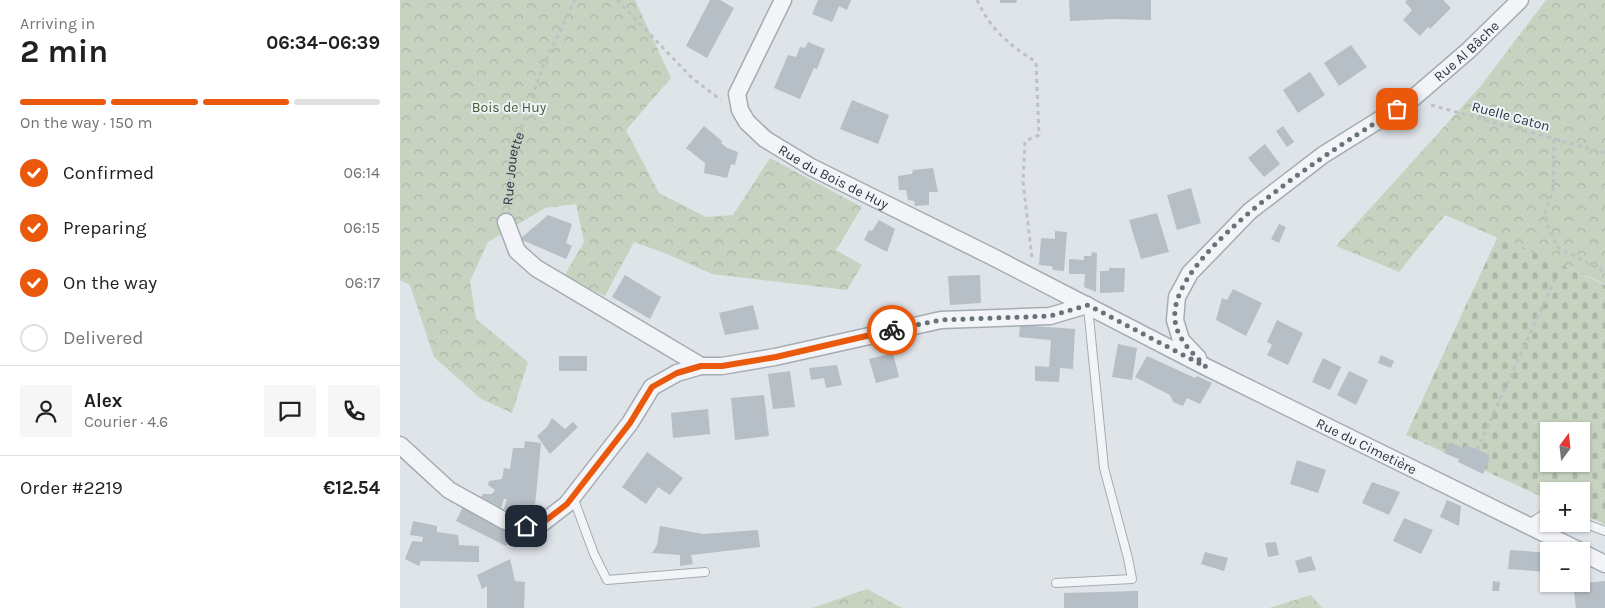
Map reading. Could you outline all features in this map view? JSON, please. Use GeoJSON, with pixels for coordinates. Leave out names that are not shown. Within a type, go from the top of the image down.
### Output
{"type":"FeatureCollection","features":[{"type":"Feature","properties":{"kind":"street"},"geometry":{"type":"LineString","coordinates":[[738,103],[741,84],[783,0]]}},
{"type":"Feature","properties":{"kind":"street","name":"Rue Al Bâche"},"geometry":{"type":"LineString","coordinates":[[1206,367],[1181,340],[1175,320],[1177,297],[1190,273],[1250,211],[1323,155],[1411,100],[1469,50],[1520,0]]}},
{"type":"Feature","properties":{"kind":"street","name":"Rue du Bois de Huy"},"geometry":{"type":"LineString","coordinates":[[738,103],[748,122],[765,138],[811,168],[1088,305]]}},
{"type":"Feature","properties":{"kind":"street","name":"Rue Jouette"},"geometry":{"type":"LineString","coordinates":[[506,222],[517,251],[536,268],[701,366]]}},
{"type":"Feature","properties":{"kind":"street"},"geometry":{"type":"LineString","coordinates":[[400,445],[449,490],[505,521],[536,528],[567,504],[573,497],[630,423],[652,387],[677,373],[701,366],[722,366],[776,357],[941,320],[1050,316],[1088,305],[1206,367]]}},
{"type":"Feature","properties":{"kind":"street","name":"Rue du Cimetière"},"geometry":{"type":"LineString","coordinates":[[1206,367],[1560,542]]}},
{"type":"Feature","properties":{"kind":"street","name":"Rue du Cimetière"},"geometry":{"type":"LineString","coordinates":[[1590,557],[1605,564]]}},
{"type":"Feature","properties":{"kind":"lane"},"geometry":{"type":"LineString","coordinates":[[1056,583],[1132,580],[1104,468],[1088,305]]}},
{"type":"Feature","properties":{"kind":"lane"},"geometry":{"type":"LineString","coordinates":[[573,497],[594,554],[607,580],[705,572]]}},
{"type":"Feature","properties":{"kind":"lane"},"geometry":{"type":"LineString","coordinates":[[1527,525],[1540,516]]}},
{"type":"Feature","properties":{"kind":"lane"},"geometry":{"type":"LineString","coordinates":[[1590,526],[1605,532]]}},
{"type":"Feature","properties":{"kind":"path","name":"Rue Jouette"},"geometry":{"type":"LineString","coordinates":[[506,222],[512,154],[543,66],[575,0]]}},
{"type":"Feature","properties":{"kind":"path"},"geometry":{"type":"LineString","coordinates":[[617,0],[692,78],[721,100],[738,103]]}},
{"type":"Feature","properties":{"kind":"path"},"geometry":{"type":"LineString","coordinates":[[977,0],[986,20],[992,27],[1011,46],[1036,62],[1040,135],[1025,140],[1023,182],[1035,279]]}},
{"type":"Feature","properties":{"kind":"path","name":"Ruelle Caton"},"geometry":{"type":"LineString","coordinates":[[1411,100],[1605,153]]}},
{"type":"Feature","properties":{"kind":"path"},"geometry":{"type":"LineString","coordinates":[[1554,139],[1553,190],[1544,216],[1557,247],[1605,272]]}},
{"type":"Feature","properties":{"kind":"path"},"geometry":{"type":"LineString","coordinates":[[1477,450],[1555,279]]}},
{"type":"Feature","properties":{"kind":"green space","name":"Bois de Huy"},"geometry":{"type":"Polygon","coordinates":[[[400,0],[635,0],[671,78],[626,130],[659,193],[706,217],[733,215],[770,158],[862,207],[836,250],[862,265],[847,290],[712,274],[634,242],[605,296],[564,276],[584,242],[576,204],[545,208],[488,242],[470,281],[476,319],[528,362],[512,413],[481,399],[434,357],[410,285],[400,280],[400,0]]]}},
{"type":"Feature","properties":{"kind":"green space"},"geometry":{"type":"Polygon","coordinates":[[[1546,0],[1605,0],[1605,284],[1445,215],[1399,272],[1336,246],[1480,87],[1546,0]]]}},
{"type":"Feature","properties":{"kind":"green space"},"geometry":{"type":"Polygon","coordinates":[[[1498,236],[1605,285],[1605,524],[1590,518],[1590,482],[1540,482],[1540,496],[1406,435],[1498,236]]]}},
{"type":"Feature","properties":{"kind":"green space"},"geometry":{"type":"Polygon","coordinates":[[[867,589],[902,608],[812,608],[867,589]]]}},
{"type":"Feature","properties":{"kind":"green space"},"geometry":{"type":"Polygon","coordinates":[[[1311,595],[1322,608],[1269,608],[1311,595]]]}},
{"type":"Feature","properties":{"kind":"building"},"geometry":{"type":"Polygon","coordinates":[[[710,0],[720,0],[734,8],[707,58],[686,46],[710,0]]]}},
{"type":"Feature","properties":{"kind":"building"},"geometry":{"type":"Polygon","coordinates":[[[818,0],[851,0],[847,10],[839,6],[832,22],[812,14],[818,0]]]}},
{"type":"Feature","properties":{"kind":"building"},"geometry":{"type":"Polygon","coordinates":[[[1000,0],[1017,0],[1016,3],[1000,3],[1000,0]]]}},
{"type":"Feature","properties":{"kind":"building"},"geometry":{"type":"Polygon","coordinates":[[[1069,0],[1151,0],[1151,20],[1070,21],[1069,0]]]}},
{"type":"Feature","properties":{"kind":"building"},"geometry":{"type":"Polygon","coordinates":[[[1407,0],[1443,0],[1451,8],[1430,29],[1428,27],[1420,36],[1403,20],[1412,10],[1405,2],[1407,0]]]}},
{"type":"Feature","properties":{"kind":"building"},"geometry":{"type":"Polygon","coordinates":[[[808,42],[825,49],[817,69],[814,68],[800,99],[774,88],[788,55],[796,57],[800,47],[805,48],[808,42]]]}},
{"type":"Feature","properties":{"kind":"building"},"geometry":{"type":"Polygon","coordinates":[[[1351,45],[1367,67],[1339,86],[1324,63],[1351,45]]]}},
{"type":"Feature","properties":{"kind":"building"},"geometry":{"type":"Polygon","coordinates":[[[1310,72],[1325,95],[1298,113],[1283,90],[1310,72]]]}},
{"type":"Feature","properties":{"kind":"building"},"geometry":{"type":"Polygon","coordinates":[[[852,100],[889,115],[878,144],[840,129],[852,100]]]}},
{"type":"Feature","properties":{"kind":"building"},"geometry":{"type":"Polygon","coordinates":[[[704,126],[722,141],[721,143],[727,148],[738,152],[735,165],[731,164],[727,178],[704,173],[705,163],[686,148],[704,126]]]}},
{"type":"Feature","properties":{"kind":"building"},"geometry":{"type":"Polygon","coordinates":[[[1283,126],[1294,142],[1287,147],[1276,131],[1283,126]]]}},
{"type":"Feature","properties":{"kind":"building"},"geometry":{"type":"Polygon","coordinates":[[[1265,144],[1280,164],[1264,177],[1248,158],[1265,144]]]}},
{"type":"Feature","properties":{"kind":"building"},"geometry":{"type":"Polygon","coordinates":[[[933,168],[938,192],[929,192],[929,205],[915,206],[914,201],[908,200],[906,190],[899,190],[898,176],[912,174],[913,170],[933,168]]]}},
{"type":"Feature","properties":{"kind":"building"},"geometry":{"type":"Polygon","coordinates":[[[1191,188],[1201,223],[1177,230],[1167,195],[1191,188]]]}},
{"type":"Feature","properties":{"kind":"building"},"geometry":{"type":"Polygon","coordinates":[[[1157,213],[1169,252],[1141,259],[1129,220],[1157,213]]]}},
{"type":"Feature","properties":{"kind":"building"},"geometry":{"type":"Polygon","coordinates":[[[548,215],[572,224],[566,243],[572,246],[566,259],[520,239],[548,215]]]}},
{"type":"Feature","properties":{"kind":"building"},"geometry":{"type":"Polygon","coordinates":[[[879,220],[895,229],[887,252],[864,240],[869,230],[872,231],[879,220]]]}},
{"type":"Feature","properties":{"kind":"building"},"geometry":{"type":"Polygon","coordinates":[[[1279,224],[1286,227],[1279,243],[1271,239],[1279,224]]]}},
{"type":"Feature","properties":{"kind":"building"},"geometry":{"type":"Polygon","coordinates":[[[1055,231],[1067,232],[1064,271],[1053,270],[1052,266],[1039,265],[1041,238],[1055,239],[1055,231]]]}},
{"type":"Feature","properties":{"kind":"building"},"geometry":{"type":"Polygon","coordinates":[[[1092,252],[1097,253],[1096,292],[1084,287],[1085,274],[1069,274],[1069,259],[1084,260],[1084,256],[1091,256],[1092,252]]]}},
{"type":"Feature","properties":{"kind":"building"},"geometry":{"type":"Polygon","coordinates":[[[1109,268],[1125,268],[1124,292],[1100,293],[1100,271],[1109,271],[1109,268]]]}},
{"type":"Feature","properties":{"kind":"building"},"geometry":{"type":"Polygon","coordinates":[[[625,275],[661,297],[650,319],[612,297],[625,275]]]}},
{"type":"Feature","properties":{"kind":"building"},"geometry":{"type":"Polygon","coordinates":[[[980,275],[981,303],[950,305],[948,276],[980,275]]]}},
{"type":"Feature","properties":{"kind":"building"},"geometry":{"type":"Polygon","coordinates":[[[1233,289],[1262,303],[1246,336],[1216,320],[1222,298],[1227,300],[1233,289]]]}},
{"type":"Feature","properties":{"kind":"building"},"geometry":{"type":"Polygon","coordinates":[[[753,305],[759,329],[725,335],[719,313],[753,305]]]}},
{"type":"Feature","properties":{"kind":"building"},"geometry":{"type":"Polygon","coordinates":[[[1277,320],[1303,333],[1288,365],[1267,355],[1272,345],[1267,342],[1277,320]]]}},
{"type":"Feature","properties":{"kind":"building"},"geometry":{"type":"Polygon","coordinates":[[[1020,325],[1075,329],[1073,369],[1060,368],[1059,382],[1035,381],[1035,366],[1049,367],[1051,340],[1019,337],[1020,325]]]}},
{"type":"Feature","properties":{"kind":"building"},"geometry":{"type":"Polygon","coordinates":[[[1118,344],[1137,348],[1132,380],[1112,377],[1118,344]]]}},
{"type":"Feature","properties":{"kind":"building"},"geometry":{"type":"Polygon","coordinates":[[[893,353],[899,377],[876,383],[869,359],[893,353]]]}},
{"type":"Feature","properties":{"kind":"building"},"geometry":{"type":"Polygon","coordinates":[[[1381,355],[1394,361],[1391,368],[1378,363],[1381,355]]]}},
{"type":"Feature","properties":{"kind":"building"},"geometry":{"type":"Polygon","coordinates":[[[559,356],[587,356],[587,371],[559,371],[559,356]]]}},
{"type":"Feature","properties":{"kind":"building"},"geometry":{"type":"Polygon","coordinates":[[[1147,356],[1195,378],[1197,376],[1212,383],[1200,404],[1187,398],[1183,406],[1173,402],[1170,395],[1135,377],[1147,356]]]}},
{"type":"Feature","properties":{"kind":"building"},"geometry":{"type":"Polygon","coordinates":[[[1323,358],[1341,367],[1330,390],[1312,382],[1323,358]]]}},
{"type":"Feature","properties":{"kind":"building"},"geometry":{"type":"Polygon","coordinates":[[[837,365],[842,385],[826,388],[824,378],[811,380],[809,368],[837,365]]]}},
{"type":"Feature","properties":{"kind":"building"},"geometry":{"type":"Polygon","coordinates":[[[790,371],[795,407],[773,409],[768,374],[790,371]]]}},
{"type":"Feature","properties":{"kind":"building"},"geometry":{"type":"Polygon","coordinates":[[[1349,371],[1368,380],[1356,405],[1337,395],[1349,371]]]}},
{"type":"Feature","properties":{"kind":"building"},"geometry":{"type":"Polygon","coordinates":[[[764,395],[769,436],[735,440],[731,398],[764,395]]]}},
{"type":"Feature","properties":{"kind":"building"},"geometry":{"type":"Polygon","coordinates":[[[708,409],[710,434],[673,438],[671,413],[708,409]]]}},
{"type":"Feature","properties":{"kind":"building"},"geometry":{"type":"Polygon","coordinates":[[[552,418],[565,429],[573,422],[578,427],[550,454],[537,436],[547,427],[552,418]]]}},
{"type":"Feature","properties":{"kind":"building"},"geometry":{"type":"Polygon","coordinates":[[[525,441],[541,443],[534,516],[513,513],[504,509],[507,499],[504,499],[501,508],[481,497],[483,494],[492,494],[495,490],[488,485],[489,481],[502,479],[504,468],[510,469],[513,448],[524,448],[525,441]]]}},
{"type":"Feature","properties":{"kind":"building"},"geometry":{"type":"Polygon","coordinates":[[[1450,442],[1464,449],[1466,445],[1489,455],[1488,457],[1490,458],[1483,474],[1458,462],[1459,459],[1444,453],[1450,442]]]}},
{"type":"Feature","properties":{"kind":"building"},"geometry":{"type":"Polygon","coordinates":[[[647,452],[683,478],[670,495],[658,487],[646,504],[622,487],[647,452]]]}},
{"type":"Feature","properties":{"kind":"building"},"geometry":{"type":"Polygon","coordinates":[[[1297,460],[1326,470],[1318,493],[1290,484],[1297,460]]]}},
{"type":"Feature","properties":{"kind":"building"},"geometry":{"type":"Polygon","coordinates":[[[1372,482],[1400,492],[1389,515],[1362,503],[1372,482]]]}},
{"type":"Feature","properties":{"kind":"building"},"geometry":{"type":"Polygon","coordinates":[[[1447,500],[1461,506],[1459,526],[1440,517],[1447,500]]]}},
{"type":"Feature","properties":{"kind":"building"},"geometry":{"type":"Polygon","coordinates":[[[463,507],[513,533],[506,546],[456,521],[463,507]]]}},
{"type":"Feature","properties":{"kind":"building"},"geometry":{"type":"Polygon","coordinates":[[[1404,518],[1433,530],[1421,554],[1393,541],[1404,518]]]}},
{"type":"Feature","properties":{"kind":"building"},"geometry":{"type":"Polygon","coordinates":[[[413,521],[437,526],[437,532],[458,535],[459,545],[479,546],[479,562],[421,561],[419,566],[405,559],[412,541],[422,542],[423,537],[410,535],[413,521]]]}},
{"type":"Feature","properties":{"kind":"building"},"geometry":{"type":"Polygon","coordinates":[[[660,526],[703,534],[758,530],[760,547],[691,555],[693,564],[680,566],[680,555],[652,553],[657,545],[660,526]]]}},
{"type":"Feature","properties":{"kind":"building"},"geometry":{"type":"Polygon","coordinates":[[[1276,542],[1279,555],[1268,557],[1265,543],[1276,542]]]}},
{"type":"Feature","properties":{"kind":"building"},"geometry":{"type":"Polygon","coordinates":[[[1510,550],[1540,552],[1540,571],[1508,569],[1510,550]]]}},
{"type":"Feature","properties":{"kind":"building"},"geometry":{"type":"Polygon","coordinates":[[[1205,552],[1228,558],[1224,571],[1201,564],[1205,552]]]}},
{"type":"Feature","properties":{"kind":"building"},"geometry":{"type":"Polygon","coordinates":[[[1311,556],[1316,570],[1299,573],[1295,561],[1311,556]]]}},
{"type":"Feature","properties":{"kind":"building"},"geometry":{"type":"Polygon","coordinates":[[[510,559],[515,581],[525,582],[524,608],[487,608],[487,586],[482,589],[477,575],[510,559]]]}},
{"type":"Feature","properties":{"kind":"building"},"geometry":{"type":"Polygon","coordinates":[[[1493,581],[1500,582],[1499,591],[1492,591],[1493,581]]]}},
{"type":"Feature","properties":{"kind":"building"},"geometry":{"type":"Polygon","coordinates":[[[1605,581],[1605,608],[1576,608],[1574,592],[1590,592],[1590,582],[1605,581]]]}},
{"type":"Feature","properties":{"kind":"building"},"geometry":{"type":"Polygon","coordinates":[[[1138,591],[1138,608],[1064,608],[1064,593],[1138,591]]]}},
{"type":"Feature","properties":{"kind":"way so far"},"geometry":{"type":"LineString","coordinates":[[892,330],[941,320],[1050,316],[1088,305],[1206,367],[1181,340],[1175,320],[1177,297],[1190,273],[1250,211],[1323,155],[1397,109]]}},
{"type":"Feature","properties":{"kind":"route"},"geometry":{"type":"LineString","coordinates":[[526,526],[536,528],[567,504],[630,423],[652,387],[677,373],[701,366],[722,366],[776,357],[892,330]]}}]}
